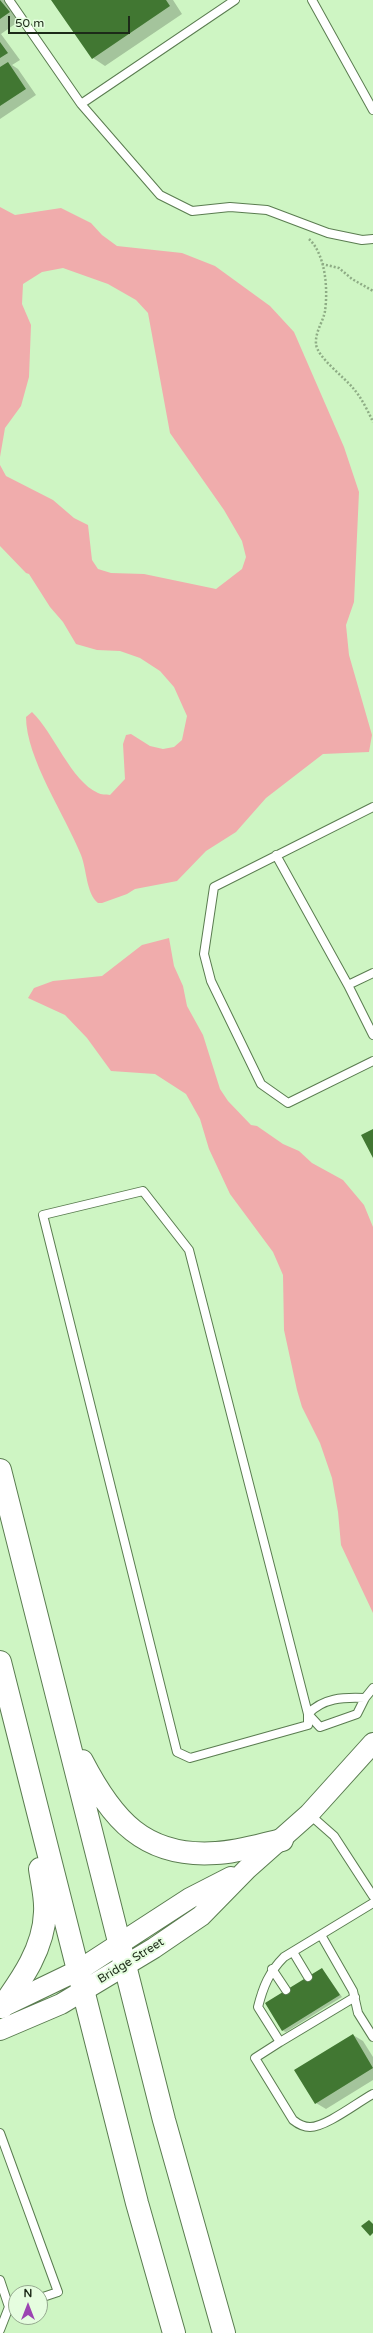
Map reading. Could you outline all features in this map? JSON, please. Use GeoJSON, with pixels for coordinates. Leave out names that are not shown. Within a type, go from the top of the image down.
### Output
{"type":"FeatureCollection","features":[{"type":"Feature","properties":{"kind":"highway"},"geometry":{"type":"LineString","coordinates":[[0,1470],[170,2142],[224,2333]]}},
{"type":"Feature","properties":{"kind":"highway"},"geometry":{"type":"LineString","coordinates":[[0,1662],[137,2203],[174,2333]]}},
{"type":"Feature","properties":{"kind":"highway"},"geometry":{"type":"LineString","coordinates":[[66,1728],[105,1802],[124,1824],[148,1840],[164,1848],[199,1854],[234,1851],[282,1840]]}},
{"type":"Feature","properties":{"kind":"highway"},"geometry":{"type":"LineString","coordinates":[[1,2007],[25,1974],[37,1950],[45,1912],[17,1730]]}},
{"type":"Feature","properties":{"kind":"street","name":"Bridge Street"},"geometry":{"type":"LineString","coordinates":[[0,2030],[61,2004],[84,1991],[125,1966],[200,1916],[247,1869],[310,1814],[373,1743]]}},
{"type":"Feature","properties":{"kind":"street","name":"Bridge Street"},"geometry":{"type":"LineString","coordinates":[[1,2007],[79,1970],[190,1898],[247,1869]]}},
{"type":"Feature","properties":{"kind":"lane"},"geometry":{"type":"LineString","coordinates":[[9,0],[81,104],[160,195],[192,212],[230,207],[267,210],[328,233],[362,240],[373,239]]}},
{"type":"Feature","properties":{"kind":"lane"},"geometry":{"type":"LineString","coordinates":[[81,104],[235,0]]}},
{"type":"Feature","properties":{"kind":"lane"},"geometry":{"type":"LineString","coordinates":[[312,0],[373,110]]}},
{"type":"Feature","properties":{"kind":"lane"},"geometry":{"type":"LineString","coordinates":[[373,807],[276,854],[214,887],[204,954],[211,981],[261,1084],[288,1102],[373,1062]]}},
{"type":"Feature","properties":{"kind":"lane"},"geometry":{"type":"LineString","coordinates":[[276,854],[348,985],[373,1035]]}},
{"type":"Feature","properties":{"kind":"lane"},"geometry":{"type":"LineString","coordinates":[[348,985],[373,973]]}},
{"type":"Feature","properties":{"kind":"lane"},"geometry":{"type":"LineString","coordinates":[[370,1693],[318,1704],[308,1714],[308,1725],[190,1758],[177,1752],[43,1215],[143,1191],[189,1250],[308,1714],[320,1727],[357,1714],[370,1693]]}},
{"type":"Feature","properties":{"kind":"lane"},"geometry":{"type":"LineString","coordinates":[[310,1814],[334,1836],[373,1896]]}},
{"type":"Feature","properties":{"kind":"lane"},"geometry":{"type":"LineString","coordinates":[[280,2042],[258,2007],[263,1989],[272,1969],[293,1952],[373,1903]]}},
{"type":"Feature","properties":{"kind":"lane"},"geometry":{"type":"LineString","coordinates":[[321,1935],[353,1991],[358,2013],[373,2037]]}},
{"type":"Feature","properties":{"kind":"lane"},"geometry":{"type":"LineString","coordinates":[[293,1952],[308,1976]]}},
{"type":"Feature","properties":{"kind":"lane"},"geometry":{"type":"LineString","coordinates":[[272,1969],[286,1990]]}},
{"type":"Feature","properties":{"kind":"lane"},"geometry":{"type":"LineString","coordinates":[[355,1997],[329,2012],[305,2022],[280,2042],[255,2058],[293,2120],[300,2125],[310,2127],[320,2125],[373,2094]]}},
{"type":"Feature","properties":{"kind":"lane"},"geometry":{"type":"LineString","coordinates":[[325,2004],[329,2012]]}},
{"type":"Feature","properties":{"kind":"lane"},"geometry":{"type":"LineString","coordinates":[[0,2133],[58,2292],[48,2295]]}},
{"type":"Feature","properties":{"kind":"lane"},"geometry":{"type":"LineString","coordinates":[[0,2280],[8,2297]]}},
{"type":"Feature","properties":{"kind":"lane"},"geometry":{"type":"LineString","coordinates":[[0,2330],[8,2314]]}},
{"type":"Feature","properties":{"kind":"path"},"geometry":{"type":"LineString","coordinates":[[305,224],[306,236],[311,242],[322,264],[326,290],[325,313],[319,327],[316,344],[323,357],[354,389],[373,422]]}},
{"type":"Feature","properties":{"kind":"path"},"geometry":{"type":"LineString","coordinates":[[322,264],[339,268],[352,279],[373,291]]}},
{"type":"Feature","properties":{"kind":"shaded area"},"geometry":{"type":"Polygon","coordinates":[[[0,207],[15,215],[61,208],[91,223],[102,235],[117,246],[182,253],[215,266],[270,306],[294,332],[344,447],[359,492],[354,602],[346,625],[349,655],[372,735],[369,752],[323,754],[266,798],[236,832],[206,851],[177,881],[135,889],[127,894],[102,903],[98,903],[91,893],[81,855],[39,768],[32,750],[26,717],[32,712],[40,721],[71,768],[88,787],[99,794],[110,795],[125,779],[123,744],[126,735],[131,734],[150,746],[163,749],[174,747],[182,740],[187,716],[174,687],[160,671],[140,658],[120,651],[97,650],[76,644],[63,622],[50,607],[29,574],[26,573],[0,546],[0,465],[6,476],[53,500],[74,518],[88,525],[92,560],[98,569],[111,573],[144,574],[216,589],[242,569],[246,557],[242,541],[224,510],[170,433],[148,313],[136,300],[108,284],[63,268],[42,272],[23,284],[22,304],[31,325],[29,377],[21,406],[5,428],[0,457],[0,207]]]}},
{"type":"Feature","properties":{"kind":"shaded area"},"geometry":{"type":"Polygon","coordinates":[[[169,938],[174,966],[183,986],[187,1006],[203,1035],[220,1089],[228,1101],[251,1125],[257,1126],[283,1144],[299,1151],[312,1163],[343,1180],[364,1205],[373,1227],[373,1613],[341,1545],[338,1512],[332,1478],[320,1443],[302,1407],[297,1390],[284,1330],[283,1275],[273,1252],[230,1194],[209,1149],[200,1119],[186,1094],[155,1074],[111,1071],[87,1038],[65,1015],[28,998],[34,988],[53,981],[102,976],[142,945],[169,938]]]}},
{"type":"Feature","properties":{"kind":"building"},"geometry":{"type":"Polygon","coordinates":[[[0,0],[10,12],[0,19],[0,0]]]}},
{"type":"Feature","properties":{"kind":"building"},"geometry":{"type":"Polygon","coordinates":[[[51,0],[166,0],[170,6],[92,59],[51,0]]]}},
{"type":"Feature","properties":{"kind":"building"},"geometry":{"type":"Polygon","coordinates":[[[0,42],[8,53],[0,58],[0,42]]]}},
{"type":"Feature","properties":{"kind":"building"},"geometry":{"type":"Polygon","coordinates":[[[8,62],[26,89],[0,106],[0,67],[8,62]]]}},
{"type":"Feature","properties":{"kind":"building"},"geometry":{"type":"Polygon","coordinates":[[[373,1129],[373,1158],[361,1135],[373,1129]]]}},
{"type":"Feature","properties":{"kind":"building"},"geometry":{"type":"Polygon","coordinates":[[[322,1968],[340,1995],[282,2031],[265,2003],[322,1968]]]}},
{"type":"Feature","properties":{"kind":"building"},"geometry":{"type":"Polygon","coordinates":[[[353,2034],[373,2068],[315,2104],[294,2070],[353,2034]]]}},
{"type":"Feature","properties":{"kind":"building"},"geometry":{"type":"Polygon","coordinates":[[[369,2220],[373,2224],[373,2233],[370,2236],[361,2226],[369,2220]]]}}]}
